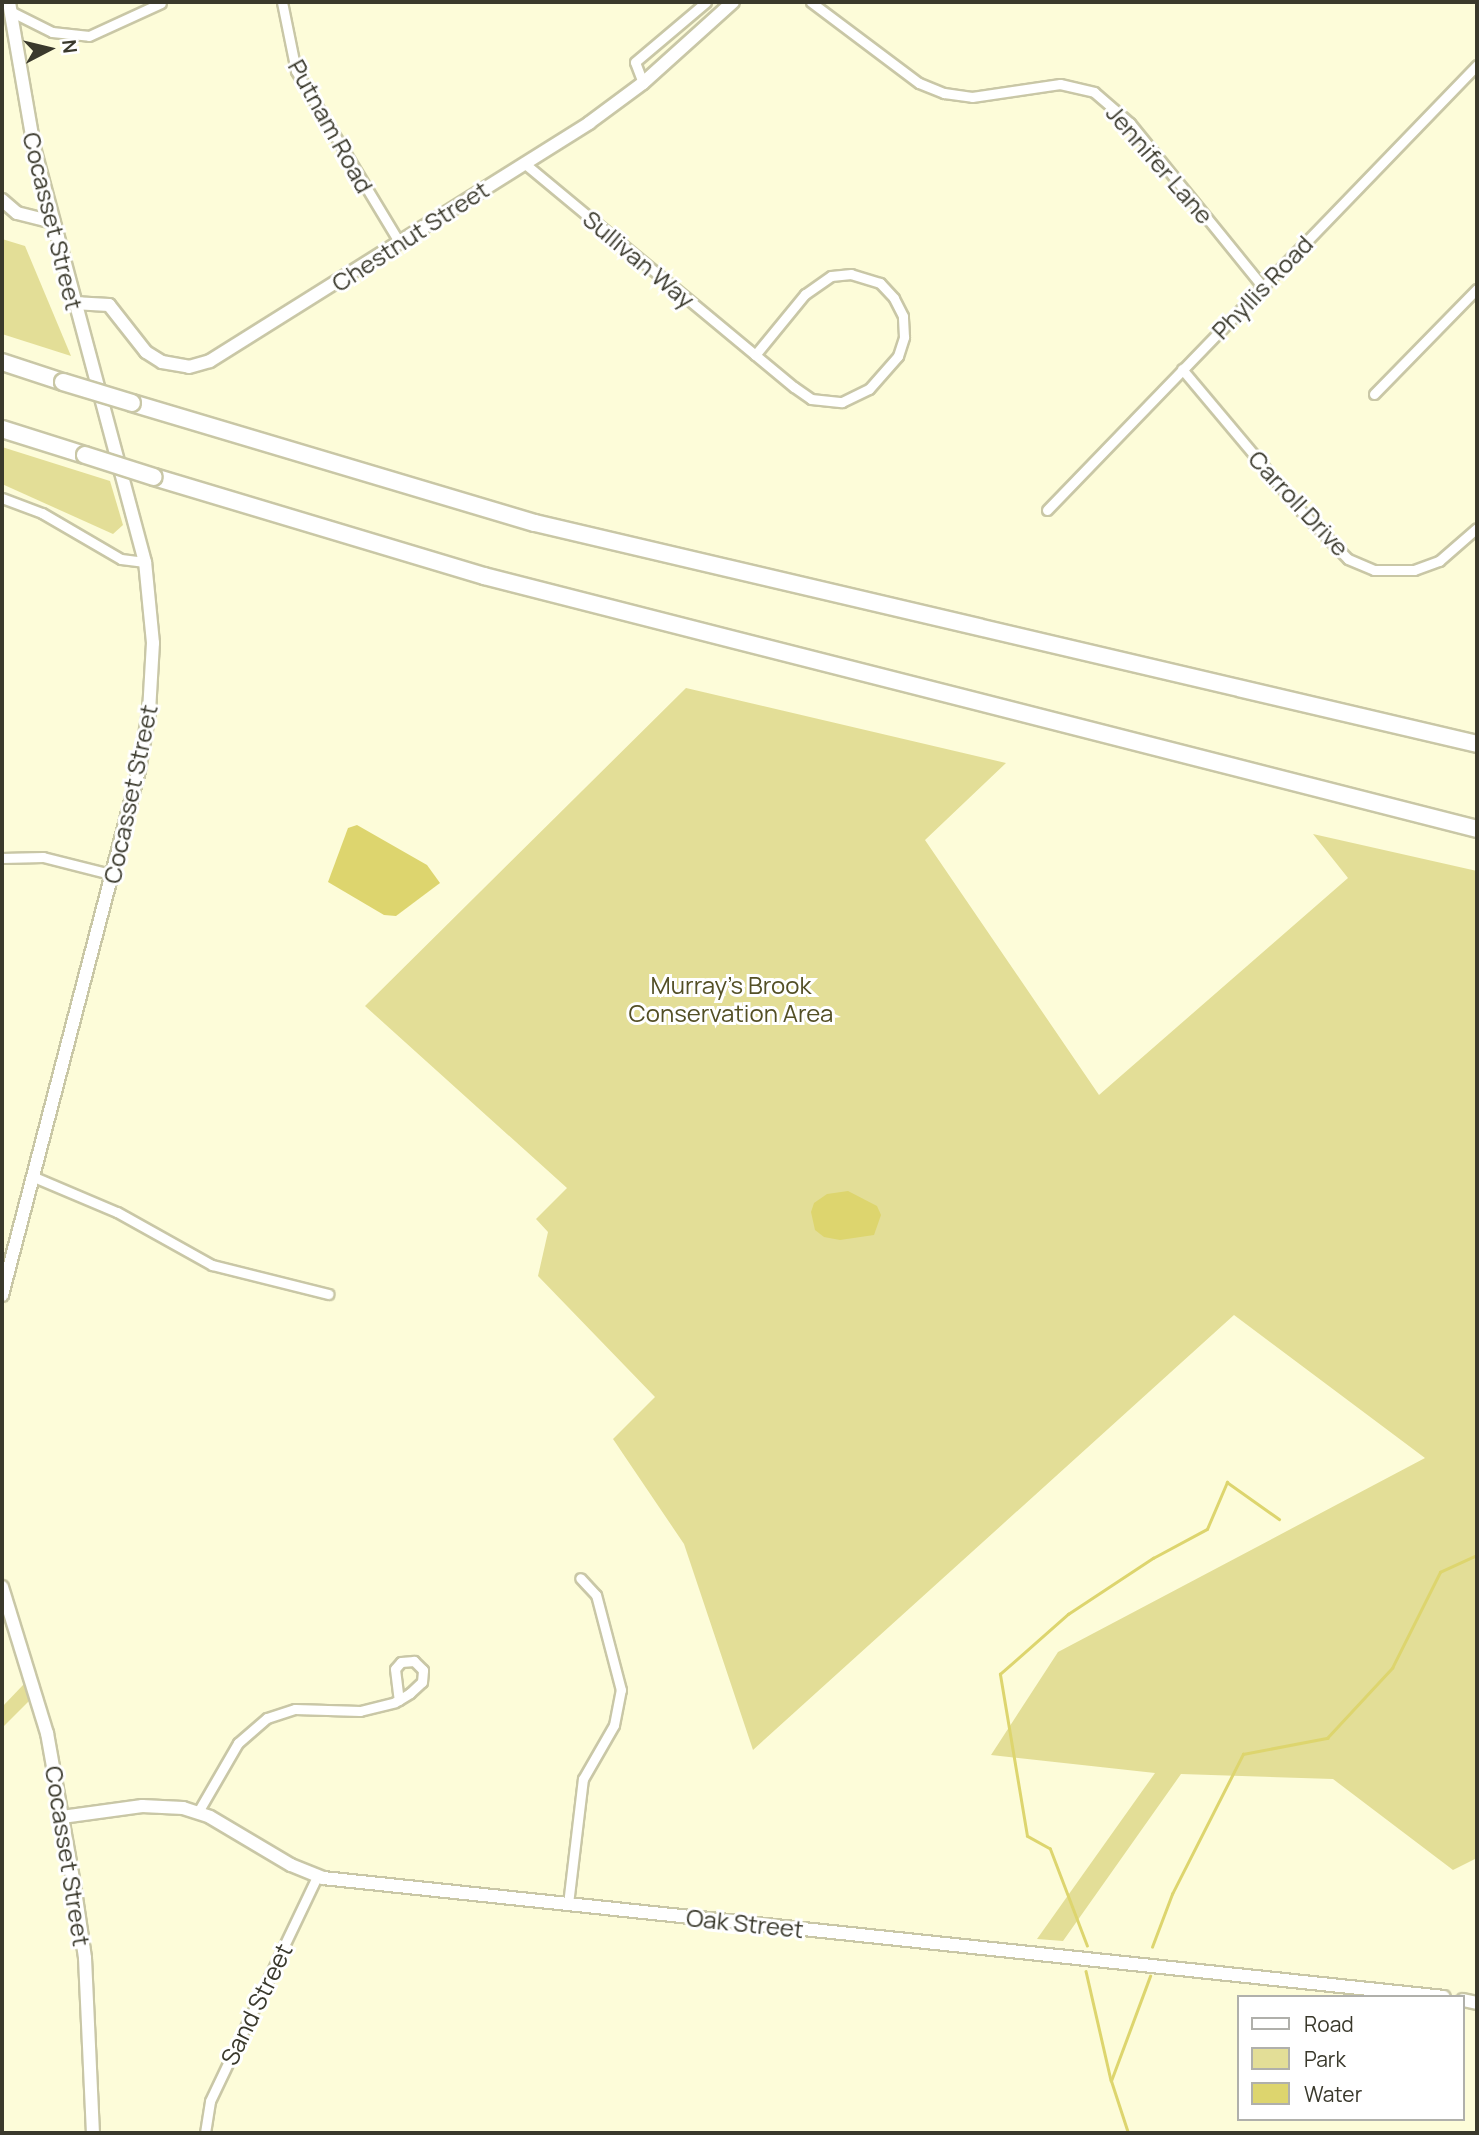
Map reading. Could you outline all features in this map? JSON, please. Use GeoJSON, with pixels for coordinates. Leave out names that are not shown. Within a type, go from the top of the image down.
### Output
{"type":"FeatureCollection","features":[{"type":"Feature","properties":{"kind":"highway"},"geometry":{"type":"LineString","coordinates":[[2,362],[388,482],[558,528],[1477,744]]}},
{"type":"Feature","properties":{"kind":"highway"},"geometry":{"type":"LineString","coordinates":[[2,429],[484,576],[1477,829]]}},
{"type":"Feature","properties":{"kind":"street","name":"Putnam Road"},"geometry":{"type":"LineString","coordinates":[[282,2],[296,71],[399,242]]}},
{"type":"Feature","properties":{"kind":"street"},"geometry":{"type":"LineString","coordinates":[[643,83],[635,62],[706,2]]}},
{"type":"Feature","properties":{"kind":"street","name":"Chestnut Street"},"geometry":{"type":"LineString","coordinates":[[74,303],[109,305],[153,358],[189,368],[242,343],[524,163],[643,83],[733,2]]}},
{"type":"Feature","properties":{"kind":"street","name":"Jennifer Lane"},"geometry":{"type":"LineString","coordinates":[[811,2],[919,83],[944,93],[972,97],[1060,84],[1094,92],[1111,103],[1262,286]]}},
{"type":"Feature","properties":{"kind":"street"},"geometry":{"type":"LineString","coordinates":[[9,6],[52,32],[89,36],[161,3]]}},
{"type":"Feature","properties":{"kind":"street","name":"Cocasset Street"},"geometry":{"type":"LineString","coordinates":[[2,1295],[114,875],[149,712],[153,626],[145,562],[52,222],[28,119],[9,6]]}},
{"type":"Feature","properties":{"kind":"street","name":"Phyllis Road"},"geometry":{"type":"LineString","coordinates":[[1047,510],[1477,65]]}},
{"type":"Feature","properties":{"kind":"street","name":"Sullivan Way"},"geometry":{"type":"LineString","coordinates":[[524,163],[755,355],[811,399],[842,402],[869,389],[892,364],[902,346],[903,316],[894,298],[871,279],[851,274],[831,276],[805,294],[755,355]]}},
{"type":"Feature","properties":{"kind":"street"},"geometry":{"type":"LineString","coordinates":[[2,201],[17,213],[52,222]]}},
{"type":"Feature","properties":{"kind":"street"},"geometry":{"type":"LineString","coordinates":[[1374,394],[1477,289]]}},
{"type":"Feature","properties":{"kind":"street","name":"Carroll Drive"},"geometry":{"type":"LineString","coordinates":[[1182,369],[1301,511],[1348,559],[1374,570],[1414,570],[1439,561],[1477,528]]}},
{"type":"Feature","properties":{"kind":"street"},"geometry":{"type":"LineString","coordinates":[[2,498],[42,513],[121,559],[145,562]]}},
{"type":"Feature","properties":{"kind":"street"},"geometry":{"type":"LineString","coordinates":[[2,858],[43,857],[114,875]]}},
{"type":"Feature","properties":{"kind":"street"},"geometry":{"type":"LineString","coordinates":[[34,1177],[117,1212],[212,1265],[328,1294]]}},
{"type":"Feature","properties":{"kind":"street"},"geometry":{"type":"LineString","coordinates":[[568,1904],[583,1779],[614,1725],[621,1690],[596,1595],[580,1578]]}},
{"type":"Feature","properties":{"kind":"street","name":"Cocasset Street"},"geometry":{"type":"LineString","coordinates":[[2,1587],[47,1733],[62,1817],[85,1958],[93,2133]]}},
{"type":"Feature","properties":{"kind":"street"},"geometry":{"type":"LineString","coordinates":[[198,1812],[238,1743],[267,1718],[304,1708],[370,1710],[399,1700]]}},
{"type":"Feature","properties":{"kind":"street","name":"Oak Street"},"geometry":{"type":"LineString","coordinates":[[62,1817],[142,1805],[198,1812],[317,1877],[1425,1995]]}},
{"type":"Feature","properties":{"kind":"street","name":"Sand Street"},"geometry":{"type":"LineString","coordinates":[[205,2133],[210,2101],[317,1877]]}},
{"type":"Feature","properties":{"kind":"green space"},"geometry":{"type":"Polygon","coordinates":[[[2,239],[25,246],[71,356],[2,334],[2,239]]]}},
{"type":"Feature","properties":{"kind":"green space"},"geometry":{"type":"Polygon","coordinates":[[[2,447],[110,481],[123,525],[113,534],[2,484],[2,447]]]}},
{"type":"Feature","properties":{"kind":"green space","name":"Murray's Brook Conservation Area"},"geometry":{"type":"Polygon","coordinates":[[[686,688],[1006,763],[925,840],[1099,1095],[1348,878],[1313,834],[1477,871],[1477,1858],[1453,1870],[1333,1779],[1181,1774],[1063,1941],[1037,1939],[1155,1773],[991,1755],[1058,1652],[1425,1458],[1234,1315],[753,1750],[684,1544],[613,1439],[655,1397],[538,1276],[548,1232],[536,1219],[567,1188],[365,1006],[686,688]]]}},
{"type":"Feature","properties":{"kind":"green space"},"geometry":{"type":"Polygon","coordinates":[[[24,1684],[29,1701],[2,1728],[2,1707],[24,1684]]]}},
{"type":"Feature","properties":{"kind":"water"},"geometry":{"type":"Polygon","coordinates":[[[357,825],[427,865],[440,883],[396,916],[384,915],[328,882],[348,828],[357,825]]]}},
{"type":"Feature","properties":{"kind":"water"},"geometry":{"type":"Polygon","coordinates":[[[848,1191],[877,1206],[881,1215],[874,1235],[840,1240],[824,1237],[815,1230],[811,1212],[814,1203],[827,1194],[848,1191]]]}},
{"type":"Feature","properties":{"kind":"waterway"},"geometry":{"type":"LineString","coordinates":[[1087,1946],[1050,1849],[1027,1836],[1000,1674],[1068,1614],[1153,1558],[1207,1529],[1227,1482],[1279,1519]]}},
{"type":"Feature","properties":{"kind":"waterway"},"geometry":{"type":"LineString","coordinates":[[1152,1947],[1172,1894],[1243,1754],[1327,1738],[1392,1668],[1440,1572],[1477,1555]]}},
{"type":"Feature","properties":{"kind":"waterway"},"geometry":{"type":"LineString","coordinates":[[1086,1971],[1111,2080]]}},
{"type":"Feature","properties":{"kind":"waterway"},"geometry":{"type":"LineString","coordinates":[[1128,2133],[1111,2081],[1150,1976]]}}]}
